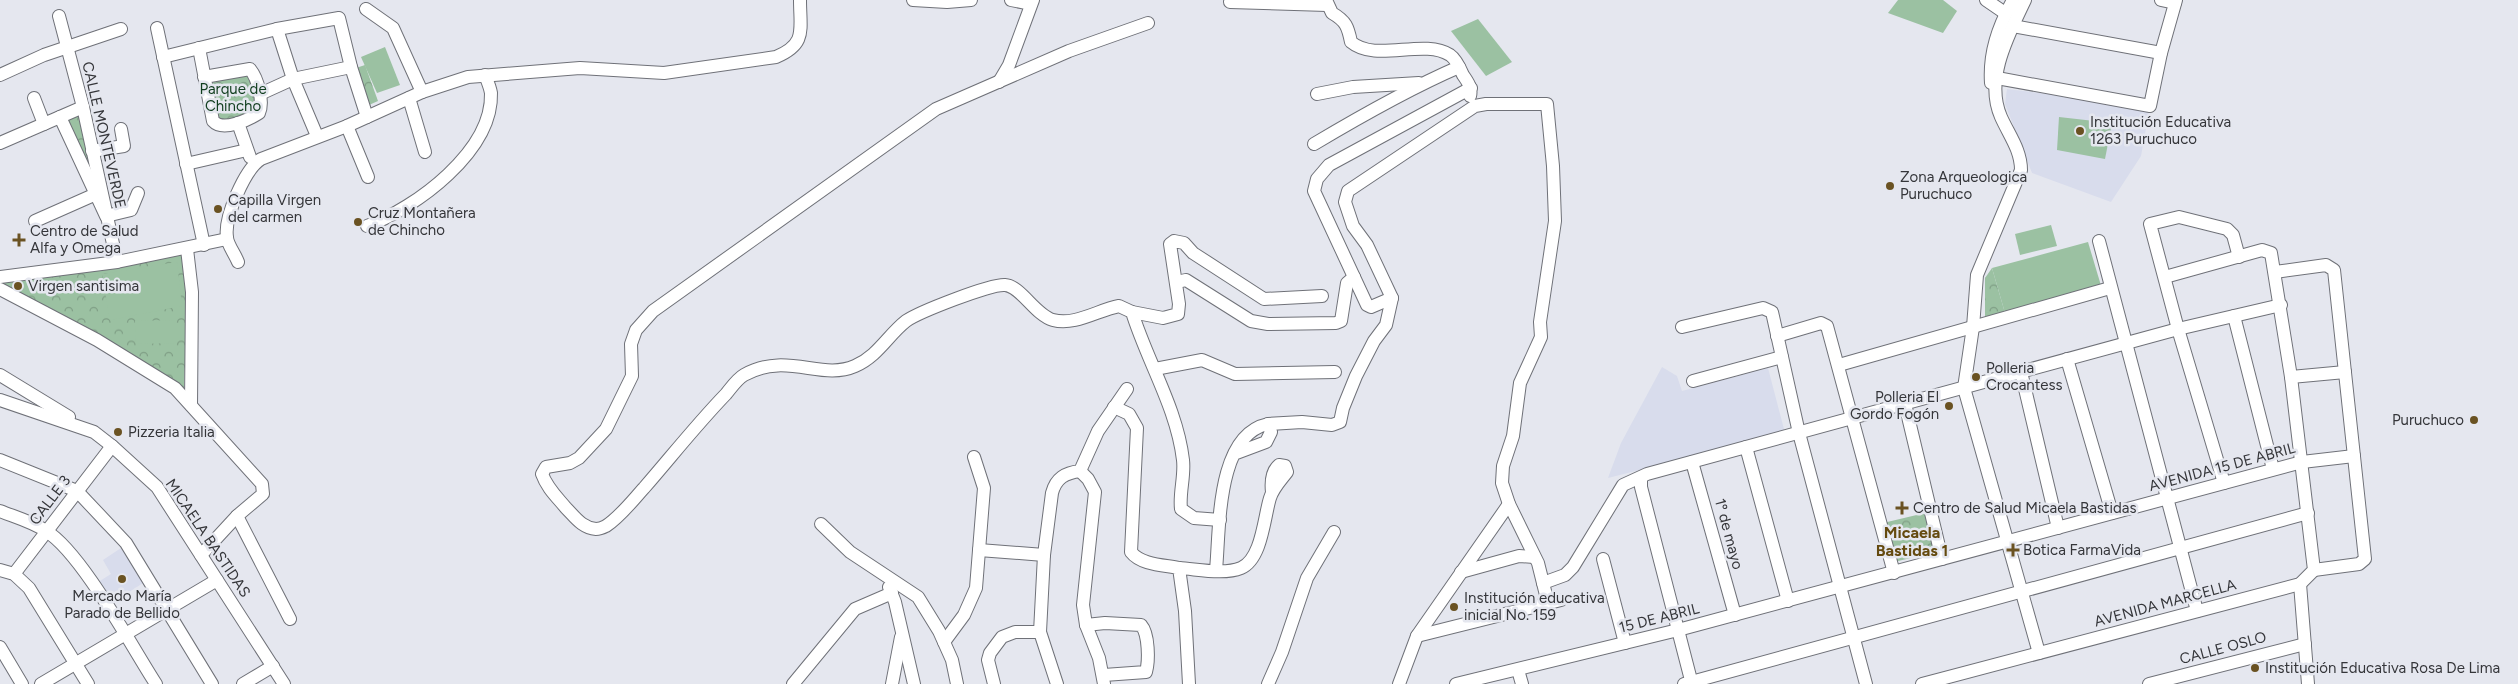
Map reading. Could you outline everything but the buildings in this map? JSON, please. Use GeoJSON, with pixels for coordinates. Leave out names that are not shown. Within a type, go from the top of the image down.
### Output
{"type":"FeatureCollection","features":[{"type":"Feature","properties":{"kind":"street"},"geometry":{"type":"LineString","coordinates":[[238,262],[227,239],[226,225],[253,164],[317,136],[348,126],[422,92],[468,77],[580,68],[664,73],[776,57],[792,50],[800,38],[800,0]]}},
{"type":"Feature","properties":{"kind":"street"},"geometry":{"type":"LineString","coordinates":[[913,0],[971,0]]}},
{"type":"Feature","properties":{"kind":"street"},"geometry":{"type":"LineString","coordinates":[[999,82],[1009,65],[1032,2],[1011,0]]}},
{"type":"Feature","properties":{"kind":"street"},"geometry":{"type":"LineString","coordinates":[[1986,0],[2005,13]]}},
{"type":"Feature","properties":{"kind":"street"},"geometry":{"type":"LineString","coordinates":[[1922,684],[1970,678],[2039,653],[1964,388],[1973,327],[1977,275],[2021,170],[2018,150],[2001,117],[1991,86],[1991,58],[1996,37],[2005,13],[2013,0]]}},
{"type":"Feature","properties":{"kind":"street"},"geometry":{"type":"LineString","coordinates":[[1995,100],[2003,48],[2025,0]]}},
{"type":"Feature","properties":{"kind":"street"},"geometry":{"type":"LineString","coordinates":[[1997,78],[2150,106],[2161,53],[2175,1],[2161,0]]}},
{"type":"Feature","properties":{"kind":"street"},"geometry":{"type":"LineString","coordinates":[[1230,2],[1326,3],[1332,13],[1342,19],[1348,27],[1351,42],[1357,47],[1373,50],[1436,49],[1452,56],[1471,88],[1465,113]]}},
{"type":"Feature","properties":{"kind":"street"},"geometry":{"type":"LineString","coordinates":[[366,9],[393,28],[422,92]]}},
{"type":"Feature","properties":{"kind":"street","name":"CALLE MONTEVERDE"},"geometry":{"type":"LineString","coordinates":[[59,16],[83,107],[117,262]]}},
{"type":"Feature","properties":{"kind":"street"},"geometry":{"type":"LineString","coordinates":[[163,57],[277,29],[339,18],[351,67],[367,117]]}},
{"type":"Feature","properties":{"kind":"street"},"geometry":{"type":"LineString","coordinates":[[1148,23],[1096,40],[936,109],[653,312],[636,330],[631,344],[632,376],[606,429],[580,458],[570,463],[546,467],[542,474],[546,485],[582,525],[597,529],[606,526],[631,502],[698,423],[743,376],[769,365],[786,364],[820,369],[844,369],[855,366],[871,357],[906,322],[931,308],[994,286],[1006,285],[1014,289],[1041,314],[1053,320],[1075,320],[1119,306],[1132,312],[1163,318],[1178,314],[1180,310],[1170,244],[1174,241],[1184,243],[1193,253],[1264,298],[1322,296]]}},
{"type":"Feature","properties":{"kind":"street"},"geometry":{"type":"LineString","coordinates":[[2012,26],[2161,53]]}},
{"type":"Feature","properties":{"kind":"street"},"geometry":{"type":"LineString","coordinates":[[157,28],[204,245]]}},
{"type":"Feature","properties":{"kind":"street"},"geometry":{"type":"LineString","coordinates":[[0,75],[67,47],[121,29]]}},
{"type":"Feature","properties":{"kind":"street"},"geometry":{"type":"LineString","coordinates":[[277,29],[293,79],[317,136]]}},
{"type":"Feature","properties":{"kind":"street"},"geometry":{"type":"LineString","coordinates":[[199,48],[204,77],[213,121],[222,125],[238,123],[259,113],[261,109],[260,94],[250,69],[204,77]]}},
{"type":"Feature","properties":{"kind":"street"},"geometry":{"type":"LineString","coordinates":[[260,94],[293,79],[351,67]]}},
{"type":"Feature","properties":{"kind":"street"},"geometry":{"type":"LineString","coordinates":[[1314,144],[1423,83],[1459,67]]}},
{"type":"Feature","properties":{"kind":"street"},"geometry":{"type":"LineString","coordinates":[[367,226],[388,218],[419,198],[456,166],[475,144],[481,136],[489,115],[491,91],[485,75]]}},
{"type":"Feature","properties":{"kind":"street"},"geometry":{"type":"LineString","coordinates":[[1317,94],[1353,87],[1423,83]]}},
{"type":"Feature","properties":{"kind":"street"},"geometry":{"type":"LineString","coordinates":[[1392,298],[1368,307],[1314,191],[1316,179],[1329,166],[1471,88]]}},
{"type":"Feature","properties":{"kind":"street"},"geometry":{"type":"LineString","coordinates":[[34,98],[44,124]]}},
{"type":"Feature","properties":{"kind":"street"},"geometry":{"type":"LineString","coordinates":[[409,98],[425,152]]}},
{"type":"Feature","properties":{"kind":"street"},"geometry":{"type":"LineString","coordinates":[[1216,570],[1223,488],[1234,454],[1251,429],[1268,424],[1302,422],[1332,425],[1340,422],[1342,408],[1356,376],[1374,341],[1386,325],[1392,298],[1368,245],[1354,226],[1345,202],[1348,191],[1475,106],[1486,104],[1547,104],[1554,221],[1540,322],[1541,337],[1520,382],[1513,436],[1503,466],[1502,483],[1508,504],[1538,563],[1543,583],[1554,601],[1417,636]]}},
{"type":"Feature","properties":{"kind":"street"},"geometry":{"type":"LineString","coordinates":[[0,143],[83,107]]}},
{"type":"Feature","properties":{"kind":"street"},"geometry":{"type":"LineString","coordinates":[[60,117],[106,216],[131,210],[138,193]]}},
{"type":"Feature","properties":{"kind":"street"},"geometry":{"type":"LineString","coordinates":[[238,123],[253,164]]}},
{"type":"Feature","properties":{"kind":"street"},"geometry":{"type":"LineString","coordinates":[[348,126],[368,177]]}},
{"type":"Feature","properties":{"kind":"street"},"geometry":{"type":"LineString","coordinates":[[92,151],[124,146],[121,129]]}},
{"type":"Feature","properties":{"kind":"street"},"geometry":{"type":"LineString","coordinates":[[186,164],[247,150]]}},
{"type":"Feature","properties":{"kind":"street"},"geometry":{"type":"LineString","coordinates":[[36,221],[96,194]]}},
{"type":"Feature","properties":{"kind":"street"},"geometry":{"type":"LineString","coordinates":[[2224,483],[2178,329],[2150,225],[2151,223],[2178,217],[2227,229],[2233,235],[2240,257]]}},
{"type":"Feature","properties":{"kind":"street"},"geometry":{"type":"LineString","coordinates":[[0,277],[117,262],[187,249],[227,239]]}},
{"type":"Feature","properties":{"kind":"street"},"geometry":{"type":"LineString","coordinates":[[2099,241],[2197,611]]}},
{"type":"Feature","properties":{"kind":"street"},"geometry":{"type":"LineString","coordinates":[[187,249],[192,292],[191,405]]}},
{"type":"Feature","properties":{"kind":"street"},"geometry":{"type":"LineString","coordinates":[[2165,277],[2262,250],[2270,251],[2281,305],[2291,377],[2314,570]]}},
{"type":"Feature","properties":{"kind":"street"},"geometry":{"type":"LineString","coordinates":[[2275,272],[2326,265],[2334,270],[2364,562],[2314,570],[2300,584],[2308,684]]}},
{"type":"Feature","properties":{"kind":"street"},"geometry":{"type":"LineString","coordinates":[[1176,282],[1186,280],[1251,321],[1268,324],[1336,323],[1341,321],[1343,316],[1347,283],[1354,277]]}},
{"type":"Feature","properties":{"kind":"street"},"geometry":{"type":"LineString","coordinates":[[0,288],[122,355],[175,388],[262,484],[263,494],[237,516],[201,555]]}},
{"type":"Feature","properties":{"kind":"street"},"geometry":{"type":"LineString","coordinates":[[1839,366],[2110,288]]}},
{"type":"Feature","properties":{"kind":"street"},"geometry":{"type":"LineString","coordinates":[[1543,583],[1565,575],[1573,567],[1623,485],[1647,474],[2125,343],[2281,305]]}},
{"type":"Feature","properties":{"kind":"street"},"geometry":{"type":"LineString","coordinates":[[1682,327],[1766,308],[1772,312],[1799,433],[1866,684]]}},
{"type":"Feature","properties":{"kind":"street"},"geometry":{"type":"LineString","coordinates":[[1132,312],[1139,335],[1155,368],[1175,425],[1183,461],[1181,509],[1194,518],[1220,520]]}},
{"type":"Feature","properties":{"kind":"street"},"geometry":{"type":"LineString","coordinates":[[2234,316],[2273,470]]}},
{"type":"Feature","properties":{"kind":"street"},"geometry":{"type":"LineString","coordinates":[[1777,336],[1821,323],[1826,324],[1894,572]]}},
{"type":"Feature","properties":{"kind":"street"},"geometry":{"type":"LineString","coordinates":[[1693,381],[1782,356]]}},
{"type":"Feature","properties":{"kind":"street"},"geometry":{"type":"LineString","coordinates":[[2067,359],[2112,513]]}},
{"type":"Feature","properties":{"kind":"street"},"geometry":{"type":"LineString","coordinates":[[1155,368],[1202,360],[1235,374],[1335,372]]}},
{"type":"Feature","properties":{"kind":"street"},"geometry":{"type":"LineString","coordinates":[[2021,372],[2058,528]]}},
{"type":"Feature","properties":{"kind":"street"},"geometry":{"type":"LineString","coordinates":[[2291,377],[2345,372]]}},
{"type":"Feature","properties":{"kind":"street"},"geometry":{"type":"LineString","coordinates":[[0,376],[94,432]]}},
{"type":"Feature","properties":{"kind":"street"},"geometry":{"type":"LineString","coordinates":[[1080,471],[1098,431],[1127,389]]}},
{"type":"Feature","properties":{"kind":"street","name":"MICAELA BASTIDAS"},"geometry":{"type":"LineString","coordinates":[[0,400],[94,432],[156,487],[284,684]]}},
{"type":"Feature","properties":{"kind":"street"},"geometry":{"type":"LineString","coordinates":[[1905,404],[1942,560]]}},
{"type":"Feature","properties":{"kind":"street"},"geometry":{"type":"LineString","coordinates":[[1114,407],[1129,414],[1137,428],[1131,552],[1135,557],[1145,562],[1179,568],[1216,570],[1241,568],[1249,562],[1259,544],[1272,492]]}},
{"type":"Feature","properties":{"kind":"street"},"geometry":{"type":"LineString","coordinates":[[1234,454],[1266,442],[1271,432],[1268,424]]}},
{"type":"Feature","properties":{"kind":"street","name":"CALLE 3"},"geometry":{"type":"LineString","coordinates":[[14,574],[112,446]]}},
{"type":"Feature","properties":{"kind":"street"},"geometry":{"type":"LineString","coordinates":[[1746,447],[1788,601]]}},
{"type":"Feature","properties":{"kind":"street","name":"AVENIDA 15 DE ABRIL"},"geometry":{"type":"LineString","coordinates":[[1839,588],[2302,462],[2354,456]]}},
{"type":"Feature","properties":{"kind":"street"},"geometry":{"type":"LineString","coordinates":[[944,642],[964,615],[976,588],[984,488],[974,457]]}},
{"type":"Feature","properties":{"kind":"street"},"geometry":{"type":"LineString","coordinates":[[0,460],[77,491],[126,543],[212,684]]}},
{"type":"Feature","properties":{"kind":"street","name":"1º de mayo"},"geometry":{"type":"LineString","coordinates":[[1692,462],[1735,615]]}},
{"type":"Feature","properties":{"kind":"street"},"geometry":{"type":"LineString","coordinates":[[1057,684],[1040,632],[1044,555],[1054,485],[1063,475],[1080,471]]}},
{"type":"Feature","properties":{"kind":"street"},"geometry":{"type":"LineString","coordinates":[[1080,471],[1088,479],[1095,492],[1083,605],[1086,625],[1104,680],[1146,672],[1148,666],[1145,630],[1141,625],[1105,623],[1086,625]]}},
{"type":"Feature","properties":{"kind":"street"},"geometry":{"type":"LineString","coordinates":[[1641,478],[1641,487],[1690,683],[2308,513]]}},
{"type":"Feature","properties":{"kind":"street"},"geometry":{"type":"LineString","coordinates":[[1400,684],[1417,636],[1508,504]]}},
{"type":"Feature","properties":{"kind":"street"},"geometry":{"type":"LineString","coordinates":[[0,511],[47,531],[79,564],[156,684]]}},
{"type":"Feature","properties":{"kind":"street"},"geometry":{"type":"LineString","coordinates":[[237,516],[290,619]]}},
{"type":"Feature","properties":{"kind":"street"},"geometry":{"type":"LineString","coordinates":[[821,524],[850,552],[918,597],[944,642],[952,660],[957,684]]}},
{"type":"Feature","properties":{"kind":"street"},"geometry":{"type":"LineString","coordinates":[[1268,684],[1282,652],[1307,578],[1334,532]]}},
{"type":"Feature","properties":{"kind":"street"},"geometry":{"type":"LineString","coordinates":[[979,550],[1044,555]]}},
{"type":"Feature","properties":{"kind":"street"},"geometry":{"type":"LineString","coordinates":[[1462,572],[1519,556],[1534,557]]}},
{"type":"Feature","properties":{"kind":"street"},"geometry":{"type":"LineString","coordinates":[[1603,559],[1625,643]]}},
{"type":"Feature","properties":{"kind":"street"},"geometry":{"type":"LineString","coordinates":[[1179,568],[1185,611],[1189,684]]}},
{"type":"Feature","properties":{"kind":"street"},"geometry":{"type":"LineString","coordinates":[[0,570],[14,574],[29,588],[88,684]]}},
{"type":"Feature","properties":{"kind":"street"},"geometry":{"type":"LineString","coordinates":[[884,575],[892,593],[914,684]]}},
{"type":"Feature","properties":{"kind":"street"},"geometry":{"type":"LineString","coordinates":[[41,684],[217,580]]}},
{"type":"Feature","properties":{"kind":"street","name":"AVENIDA MARCELLA"},"geometry":{"type":"LineString","coordinates":[[2039,653],[2300,584]]}},
{"type":"Feature","properties":{"kind":"street","name":"15 DE ABRIL"},"geometry":{"type":"LineString","coordinates":[[1456,684],[1678,630],[1839,588]]}},
{"type":"Feature","properties":{"kind":"street"},"geometry":{"type":"LineString","coordinates":[[793,684],[855,609],[892,593]]}},
{"type":"Feature","properties":{"kind":"street"},"geometry":{"type":"LineString","coordinates":[[994,684],[988,660],[990,653],[1002,638],[1015,632],[1040,632]]}},
{"type":"Feature","properties":{"kind":"street"},"geometry":{"type":"LineString","coordinates":[[892,684],[901,634]]}},
{"type":"Feature","properties":{"kind":"street","name":"CALLE OSLO"},"geometry":{"type":"LineString","coordinates":[[2149,684],[2305,644]]}},
{"type":"Feature","properties":{"kind":"street"},"geometry":{"type":"LineString","coordinates":[[0,647],[22,684]]}},
{"type":"Feature","properties":{"kind":"street"},"geometry":{"type":"LineString","coordinates":[[243,684],[273,666]]}},
{"type":"Feature","properties":{"kind":"street"},"geometry":{"type":"LineString","coordinates":[[1518,670],[1522,684]]}},
{"type":"Feature","properties":{"kind":"shaded area","name":"Institución Educativa 1263 Puruchuco"},"geometry":{"type":"Polygon","coordinates":[[[2007,89],[2150,106],[2141,156],[2111,202],[2032,173],[2005,104],[2007,89]]]}},
{"type":"Feature","properties":{"kind":"shaded area"},"geometry":{"type":"Polygon","coordinates":[[[1662,367],[1677,376],[1682,391],[1768,368],[1785,433],[1608,478],[1621,443],[1662,367]]]}},
{"type":"Feature","properties":{"kind":"shaded area","name":"Mercado María Parado de Bellido"},"geometry":{"type":"Polygon","coordinates":[[[121,548],[143,583],[109,605],[95,584],[111,574],[103,560],[121,548]]]}},
{"type":"Feature","properties":{"kind":"green space"},"geometry":{"type":"Polygon","coordinates":[[[1898,0],[1943,0],[1957,11],[1943,33],[1888,13],[1898,0]]]}},
{"type":"Feature","properties":{"kind":"green space"},"geometry":{"type":"Polygon","coordinates":[[[1478,19],[1512,62],[1486,76],[1451,31],[1478,19]]]}},
{"type":"Feature","properties":{"kind":"green space"},"geometry":{"type":"Polygon","coordinates":[[[385,47],[400,85],[377,93],[361,57],[385,47]]]}},
{"type":"Feature","properties":{"kind":"green space"},"geometry":{"type":"Polygon","coordinates":[[[365,65],[378,101],[369,105],[356,68],[365,65]]]}},
{"type":"Feature","properties":{"kind":"green space","name":"Parque de Chincho"},"geometry":{"type":"Polygon","coordinates":[[[250,69],[259,112],[214,125],[206,80],[250,69]]]}},
{"type":"Feature","properties":{"kind":"green space"},"geometry":{"type":"Polygon","coordinates":[[[79,114],[98,194],[64,118],[79,114]]]}},
{"type":"Feature","properties":{"kind":"green space"},"geometry":{"type":"Polygon","coordinates":[[[2059,117],[2112,123],[2105,159],[2057,150],[2059,117]]]}},
{"type":"Feature","properties":{"kind":"green space"},"geometry":{"type":"Polygon","coordinates":[[[2051,225],[2057,246],[2020,255],[2015,234],[2051,225]]]}},
{"type":"Feature","properties":{"kind":"green space"},"geometry":{"type":"Polygon","coordinates":[[[2088,242],[2102,289],[2005,313],[1992,268],[2088,242]]]}},
{"type":"Feature","properties":{"kind":"green space"},"geometry":{"type":"Polygon","coordinates":[[[181,254],[186,287],[187,320],[184,387],[181,390],[3,284],[5,280],[181,254]]]}},
{"type":"Feature","properties":{"kind":"green space"},"geometry":{"type":"Polygon","coordinates":[[[177,262],[182,306],[110,320],[102,274],[177,262]]]}},
{"type":"Feature","properties":{"kind":"green space"},"geometry":{"type":"Polygon","coordinates":[[[1992,268],[2005,313],[1985,318],[1985,278],[1992,268]]]}},
{"type":"Feature","properties":{"kind":"green space"},"geometry":{"type":"Polygon","coordinates":[[[176,320],[176,343],[136,344],[135,321],[176,320]]]}},
{"type":"Feature","properties":{"kind":"green space"},"geometry":{"type":"Polygon","coordinates":[[[1925,513],[1936,552],[1894,562],[1883,523],[1925,513]]]}},
{"type":"Feature","properties":{"kind":"place","name":"Institución Educativa 1263 Puruchuco"},"geometry":{"type":"Point","coordinates":[2080,131]}},
{"type":"Feature","properties":{"kind":"place","name":"Zona Arqueologica Puruchuco"},"geometry":{"type":"Point","coordinates":[1890,186]}},
{"type":"Feature","properties":{"kind":"place","name":"Capilla Virgen del carmen"},"geometry":{"type":"Point","coordinates":[218,209]}},
{"type":"Feature","properties":{"kind":"place","name":"Cruz Montañera de Chincho"},"geometry":{"type":"Point","coordinates":[358,222]}},
{"type":"Feature","properties":{"kind":"place","name":"Centro de Salud Alfa y Omega"},"geometry":{"type":"Point","coordinates":[19,240]}},
{"type":"Feature","properties":{"kind":"place","name":"Virgen santisima"},"geometry":{"type":"Point","coordinates":[18,286]}},
{"type":"Feature","properties":{"kind":"place","name":"Polleria Crocantess"},"geometry":{"type":"Point","coordinates":[1976,377]}},
{"type":"Feature","properties":{"kind":"place","name":"Polleria El Gordo Fogón"},"geometry":{"type":"Point","coordinates":[1949,406]}},
{"type":"Feature","properties":{"kind":"place","name":"Puruchuco"},"geometry":{"type":"Point","coordinates":[2474,420]}},
{"type":"Feature","properties":{"kind":"place","name":"Pizzeria Italia"},"geometry":{"type":"Point","coordinates":[118,432]}},
{"type":"Feature","properties":{"kind":"place","name":"Centro de Salud Micaela Bastidas"},"geometry":{"type":"Point","coordinates":[1902,508]}},
{"type":"Feature","properties":{"kind":"place","name":"Botica FarmaVida"},"geometry":{"type":"Point","coordinates":[2013,550]}},
{"type":"Feature","properties":{"kind":"place","name":"Mercado María Parado de Bellido"},"geometry":{"type":"Point","coordinates":[122,579]}},
{"type":"Feature","properties":{"kind":"place","name":"Institución educativa inicial No. 159"},"geometry":{"type":"Point","coordinates":[1454,607]}},
{"type":"Feature","properties":{"kind":"place","name":"Institución Educativa Rosa De Lima"},"geometry":{"type":"Point","coordinates":[2255,668]}},
{"type":"Feature","properties":{"kind":"district","name":"Micaela Bastidas 1"},"geometry":{"type":"Point","coordinates":[1912,541]}}]}
